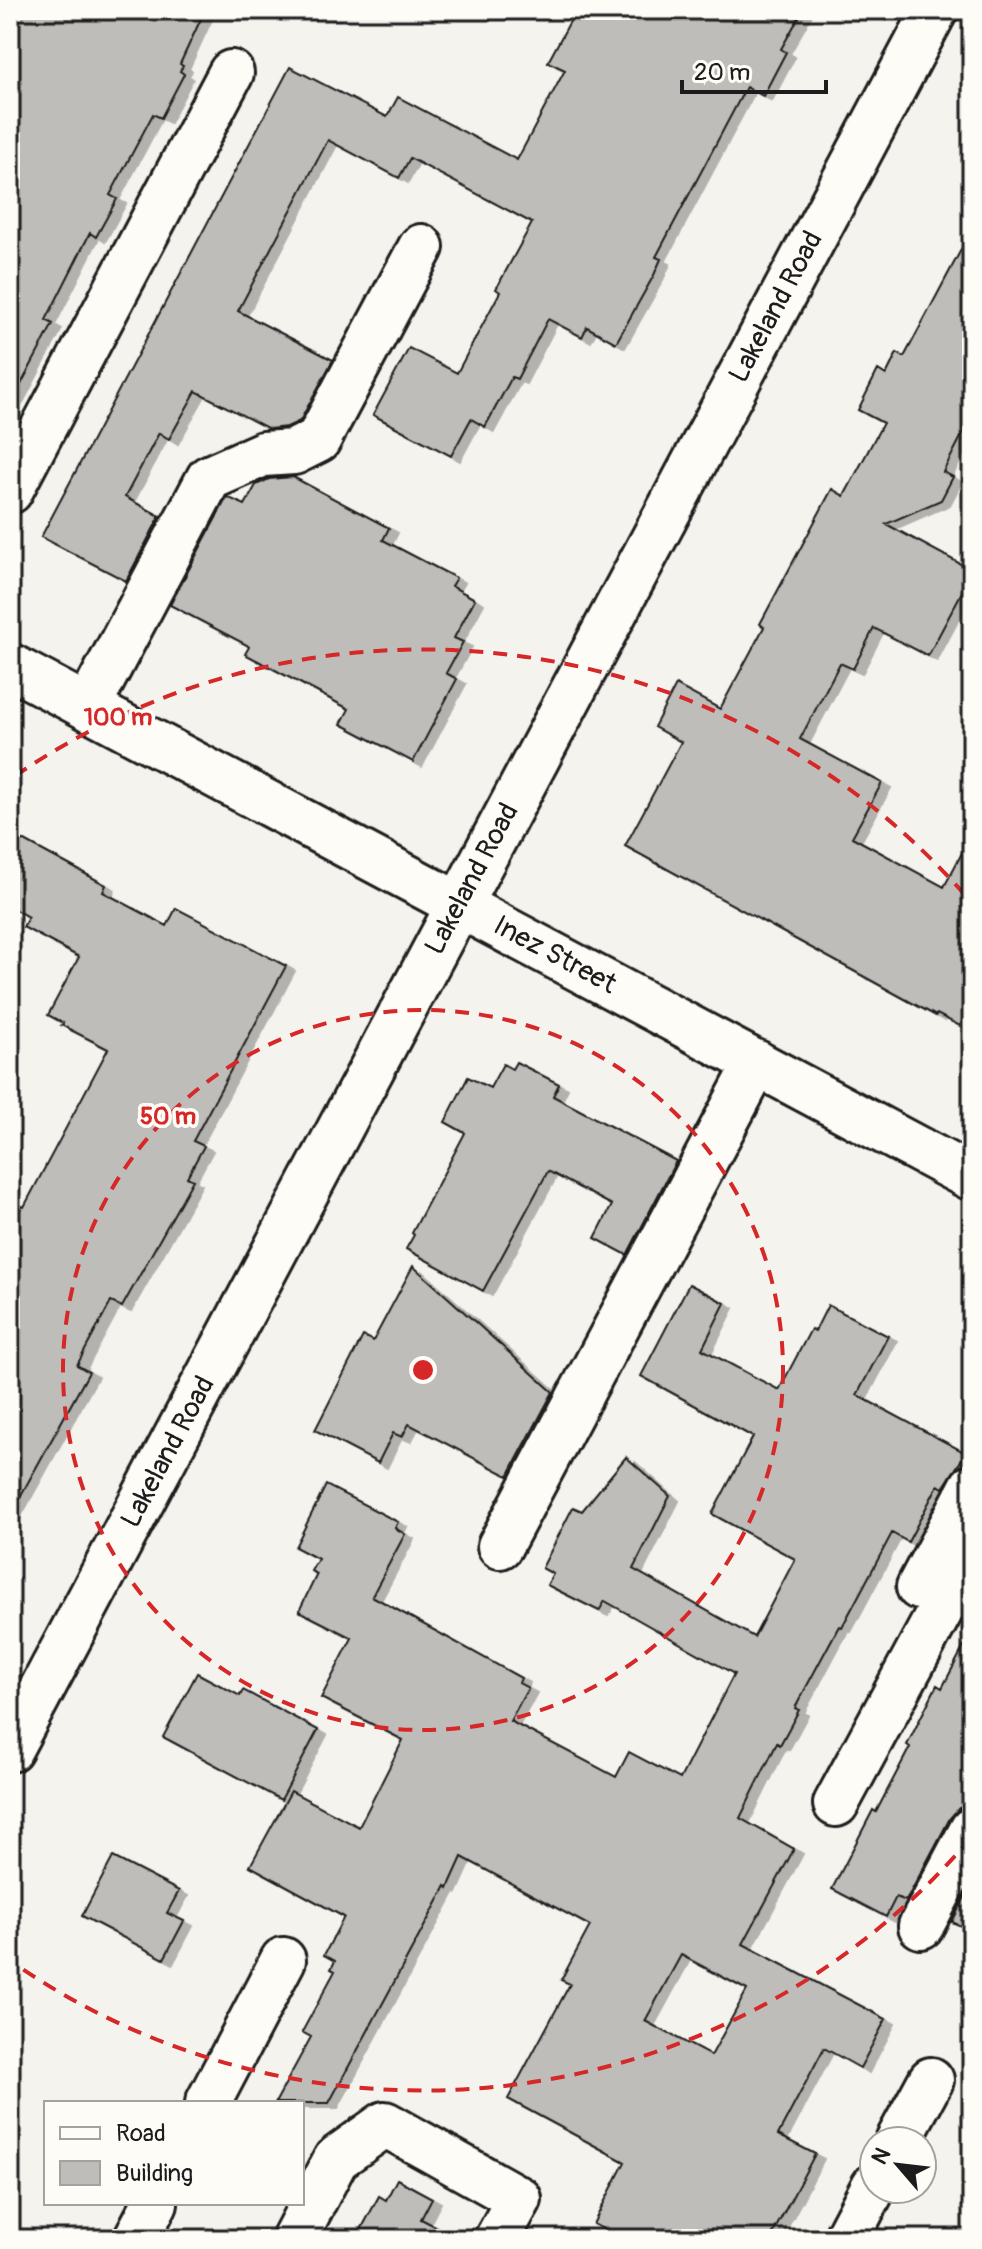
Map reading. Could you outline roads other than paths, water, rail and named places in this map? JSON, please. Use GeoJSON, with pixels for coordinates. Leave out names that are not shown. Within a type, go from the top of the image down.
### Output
{"type":"FeatureCollection","features":[{"type":"Feature","properties":{"kind":"street","name":"Lakeland Road"},"geometry":{"type":"LineString","coordinates":[[10,1749],[935,10]]}},
{"type":"Feature","properties":{"kind":"street"},"geometry":{"type":"LineString","coordinates":[[10,491],[231,73]]}},
{"type":"Feature","properties":{"kind":"street"},"geometry":{"type":"LineString","coordinates":[[88,707],[209,478],[263,454],[294,452],[318,440],[421,247]]}},
{"type":"Feature","properties":{"kind":"street","name":"Inez Street"},"geometry":{"type":"LineString","coordinates":[[10,666],[972,1178]]}},
{"type":"Feature","properties":{"kind":"street"},"geometry":{"type":"LineString","coordinates":[[500,1546],[757,1063]]}},
{"type":"Feature","properties":{"kind":"street"},"geometry":{"type":"LineString","coordinates":[[860,1698],[972,1487]]}},
{"type":"Feature","properties":{"kind":"street"},"geometry":{"type":"LineString","coordinates":[[836,1804],[972,1552]]}},
{"type":"Feature","properties":{"kind":"street"},"geometry":{"type":"LineString","coordinates":[[921,1926],[972,1830]]}},
{"type":"Feature","properties":{"kind":"street"},"geometry":{"type":"LineString","coordinates":[[209,2101],[283,1960]]}},
{"type":"Feature","properties":{"kind":"street"},"geometry":{"type":"LineString","coordinates":[[907,2125],[931,2080]]}},
{"type":"Feature","properties":{"kind":"street"},"geometry":{"type":"LineString","coordinates":[[294,2239],[336,2159],[385,2124],[519,2199],[497,2239]]}},
{"type":"Feature","properties":{"kind":"street"},"geometry":{"type":"LineString","coordinates":[[136,2239],[154,2205]]}},
{"type":"Feature","properties":{"kind":"street"},"geometry":{"type":"LineString","coordinates":[[846,2239],[864,2205]]}}]}
